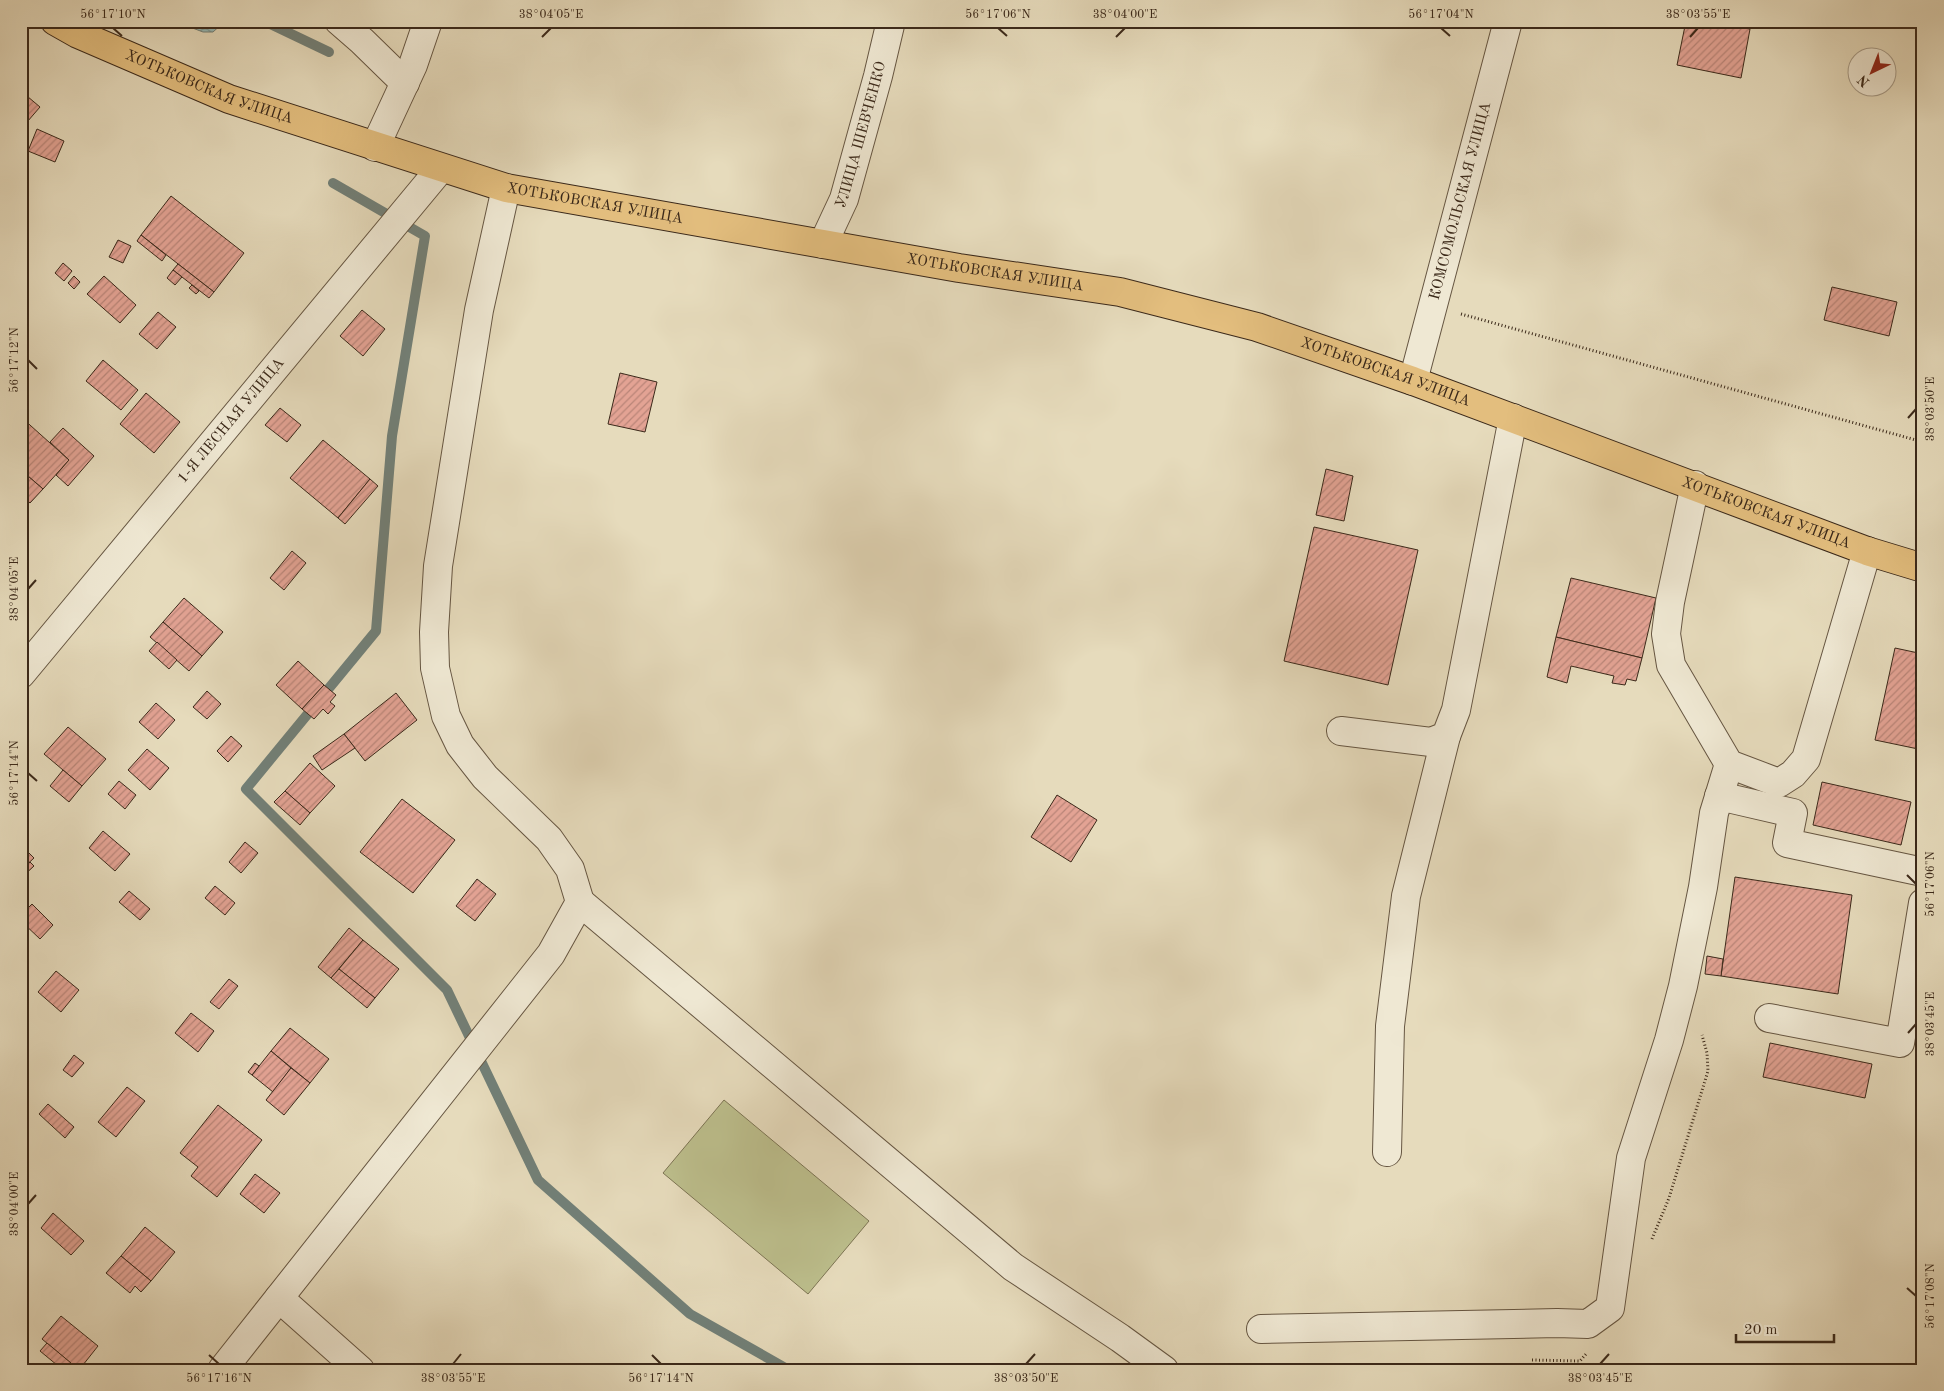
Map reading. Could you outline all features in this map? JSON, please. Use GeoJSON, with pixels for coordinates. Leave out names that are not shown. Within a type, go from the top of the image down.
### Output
{"type":"FeatureCollection","features":[{"type":"Feature","properties":{"kind":"main road","name":"ХОТЬКОВСКАЯ УЛИЦА"},"geometry":{"type":"LineString","coordinates":[[55,21],[78,34],[229,99],[506,188],[959,268],[1120,292],[1257,327],[1413,381],[1867,551],[1923,568]]}},
{"type":"Feature","properties":{"kind":"street"},"geometry":{"type":"LineString","coordinates":[[339,21],[405,83]]}},
{"type":"Feature","properties":{"kind":"street"},"geometry":{"type":"LineString","coordinates":[[375,147],[405,83],[428,21]]}},
{"type":"Feature","properties":{"kind":"street","name":"УЛИЦА ШЕВЧЕНКО"},"geometry":{"type":"LineString","coordinates":[[824,244],[844,199],[891,21]]}},
{"type":"Feature","properties":{"kind":"street","name":"КОМСОМОЛЬСКАЯ УЛИЦА"},"geometry":{"type":"LineString","coordinates":[[1413,381],[1508,21]]}},
{"type":"Feature","properties":{"kind":"street","name":"1-Я ЛЕСНАЯ УЛИЦА"},"geometry":{"type":"LineString","coordinates":[[21,674],[441,168]]}},
{"type":"Feature","properties":{"kind":"street"},"geometry":{"type":"LineString","coordinates":[[506,188],[479,310],[438,566],[434,632],[435,668],[446,716],[460,745],[486,777],[549,839],[570,869],[580,902],[1013,1267],[1120,1338],[1164,1370]]}},
{"type":"Feature","properties":{"kind":"street"},"geometry":{"type":"LineString","coordinates":[[1387,1152],[1390,1026],[1406,896],[1446,736],[1456,710],[1513,418]]}},
{"type":"Feature","properties":{"kind":"street"},"geometry":{"type":"LineString","coordinates":[[1695,485],[1670,602],[1666,634],[1671,665],[1729,764],[1779,783],[1793,774],[1806,759],[1867,551]]}},
{"type":"Feature","properties":{"kind":"street"},"geometry":{"type":"LineString","coordinates":[[1341,731],[1431,742],[1446,736]]}},
{"type":"Feature","properties":{"kind":"street"},"geometry":{"type":"LineString","coordinates":[[1261,1329],[1548,1323],[1588,1324],[1610,1308],[1631,1158],[1669,1040],[1683,986],[1703,887],[1714,812],[1729,764]]}},
{"type":"Feature","properties":{"kind":"street"},"geometry":{"type":"LineString","coordinates":[[1719,796],[1793,813],[1787,843],[1923,872]]}},
{"type":"Feature","properties":{"kind":"street"},"geometry":{"type":"LineString","coordinates":[[222,1370],[552,954],[580,902]]}},
{"type":"Feature","properties":{"kind":"street"},"geometry":{"type":"LineString","coordinates":[[1769,1018],[1900,1043],[1923,903]]}},
{"type":"Feature","properties":{"kind":"street"},"geometry":{"type":"LineString","coordinates":[[279,1298],[360,1370]]}},
{"type":"Feature","properties":{"kind":"path"},"geometry":{"type":"LineString","coordinates":[[1432,307],[1923,442]]}},
{"type":"Feature","properties":{"kind":"green space"},"geometry":{"type":"Polygon","coordinates":[[[724,1100],[869,1221],[808,1294],[663,1173],[724,1100]]]}},
{"type":"Feature","properties":{"kind":"water"},"geometry":{"type":"Polygon","coordinates":[[[174,21],[224,22],[213,32],[203,32],[174,21]]]}},
{"type":"Feature","properties":{"kind":"building"},"geometry":{"type":"Polygon","coordinates":[[[1686,21],[1711,21],[1750,29],[1741,78],[1677,65],[1686,21]]]}},
{"type":"Feature","properties":{"kind":"building"},"geometry":{"type":"Polygon","coordinates":[[[21,91],[40,107],[21,129],[21,91]]]}},
{"type":"Feature","properties":{"kind":"building"},"geometry":{"type":"Polygon","coordinates":[[[37,129],[64,141],[55,162],[28,151],[37,129]]]}},
{"type":"Feature","properties":{"kind":"building"},"geometry":{"type":"Polygon","coordinates":[[[171,196],[244,253],[214,292],[141,235],[171,196]]]}},
{"type":"Feature","properties":{"kind":"building"},"geometry":{"type":"Polygon","coordinates":[[[141,235],[166,255],[162,261],[137,241],[141,235]]]}},
{"type":"Feature","properties":{"kind":"building"},"geometry":{"type":"Polygon","coordinates":[[[118,240],[131,246],[123,263],[109,257],[118,240]]]}},
{"type":"Feature","properties":{"kind":"building"},"geometry":{"type":"Polygon","coordinates":[[[63,263],[72,271],[64,281],[55,273],[63,263]]]}},
{"type":"Feature","properties":{"kind":"building"},"geometry":{"type":"Polygon","coordinates":[[[178,264],[214,292],[209,298],[173,270],[178,264]]]}},
{"type":"Feature","properties":{"kind":"building"},"geometry":{"type":"Polygon","coordinates":[[[173,270],[182,277],[175,285],[167,278],[173,270]]]}},
{"type":"Feature","properties":{"kind":"building"},"geometry":{"type":"Polygon","coordinates":[[[74,276],[80,282],[74,289],[68,283],[74,276]]]}},
{"type":"Feature","properties":{"kind":"building"},"geometry":{"type":"Polygon","coordinates":[[[104,276],[136,305],[120,323],[87,294],[104,276]]]}},
{"type":"Feature","properties":{"kind":"building"},"geometry":{"type":"Polygon","coordinates":[[[192,285],[199,291],[196,294],[189,288],[192,285]]]}},
{"type":"Feature","properties":{"kind":"building"},"geometry":{"type":"Polygon","coordinates":[[[1832,287],[1897,302],[1889,336],[1824,320],[1832,287]]]}},
{"type":"Feature","properties":{"kind":"building"},"geometry":{"type":"Polygon","coordinates":[[[362,310],[385,329],[363,356],[340,336],[362,310]]]}},
{"type":"Feature","properties":{"kind":"building"},"geometry":{"type":"Polygon","coordinates":[[[158,312],[176,327],[157,349],[139,334],[158,312]]]}},
{"type":"Feature","properties":{"kind":"building"},"geometry":{"type":"Polygon","coordinates":[[[103,360],[138,390],[121,410],[86,381],[103,360]]]}},
{"type":"Feature","properties":{"kind":"building"},"geometry":{"type":"Polygon","coordinates":[[[620,373],[657,382],[645,432],[608,424],[620,373]]]}},
{"type":"Feature","properties":{"kind":"building"},"geometry":{"type":"Polygon","coordinates":[[[146,393],[180,422],[154,453],[120,424],[146,393]]]}},
{"type":"Feature","properties":{"kind":"building"},"geometry":{"type":"Polygon","coordinates":[[[280,408],[301,425],[287,442],[265,425],[280,408]]]}},
{"type":"Feature","properties":{"kind":"building"},"geometry":{"type":"Polygon","coordinates":[[[21,417],[69,460],[43,489],[21,470],[21,417]]]}},
{"type":"Feature","properties":{"kind":"building"},"geometry":{"type":"Polygon","coordinates":[[[63,428],[94,456],[68,486],[56,475],[69,460],[50,442],[63,428]]]}},
{"type":"Feature","properties":{"kind":"building"},"geometry":{"type":"Polygon","coordinates":[[[323,440],[370,479],[338,518],[290,478],[323,440]]]}},
{"type":"Feature","properties":{"kind":"building"},"geometry":{"type":"Polygon","coordinates":[[[1326,469],[1353,476],[1344,521],[1316,515],[1326,469]]]}},
{"type":"Feature","properties":{"kind":"building"},"geometry":{"type":"Polygon","coordinates":[[[21,470],[43,489],[30,503],[21,495],[21,470]]]}},
{"type":"Feature","properties":{"kind":"building"},"geometry":{"type":"Polygon","coordinates":[[[370,479],[378,486],[345,524],[338,518],[370,479]]]}},
{"type":"Feature","properties":{"kind":"building"},"geometry":{"type":"Polygon","coordinates":[[[1314,527],[1418,550],[1388,685],[1284,661],[1314,527]]]}},
{"type":"Feature","properties":{"kind":"building"},"geometry":{"type":"Polygon","coordinates":[[[292,551],[306,563],[284,590],[270,578],[292,551]]]}},
{"type":"Feature","properties":{"kind":"building"},"geometry":{"type":"Polygon","coordinates":[[[1571,578],[1656,598],[1642,658],[1556,637],[1571,578]]]}},
{"type":"Feature","properties":{"kind":"building"},"geometry":{"type":"Polygon","coordinates":[[[184,598],[223,632],[202,656],[163,622],[184,598]]]}},
{"type":"Feature","properties":{"kind":"building"},"geometry":{"type":"Polygon","coordinates":[[[163,622],[202,656],[189,671],[150,637],[163,622]]]}},
{"type":"Feature","properties":{"kind":"building"},"geometry":{"type":"Polygon","coordinates":[[[1556,637],[1642,658],[1636,681],[1627,679],[1625,685],[1612,683],[1614,676],[1571,666],[1567,683],[1547,677],[1556,637]]]}},
{"type":"Feature","properties":{"kind":"building"},"geometry":{"type":"Polygon","coordinates":[[[157,642],[177,660],[169,669],[149,651],[157,642]]]}},
{"type":"Feature","properties":{"kind":"building"},"geometry":{"type":"Polygon","coordinates":[[[1895,648],[1923,654],[1923,750],[1875,740],[1895,648]]]}},
{"type":"Feature","properties":{"kind":"building"},"geometry":{"type":"Polygon","coordinates":[[[298,661],[324,685],[302,709],[276,685],[298,661]]]}},
{"type":"Feature","properties":{"kind":"building"},"geometry":{"type":"Polygon","coordinates":[[[324,685],[336,695],[330,702],[335,706],[328,714],[323,709],[314,719],[302,709],[324,685]]]}},
{"type":"Feature","properties":{"kind":"building"},"geometry":{"type":"Polygon","coordinates":[[[207,691],[221,704],[207,719],[193,707],[207,691]]]}},
{"type":"Feature","properties":{"kind":"building"},"geometry":{"type":"Polygon","coordinates":[[[396,693],[417,720],[365,761],[344,734],[396,693]]]}},
{"type":"Feature","properties":{"kind":"building"},"geometry":{"type":"Polygon","coordinates":[[[156,703],[175,720],[158,739],[139,722],[156,703]]]}},
{"type":"Feature","properties":{"kind":"building"},"geometry":{"type":"Polygon","coordinates":[[[68,727],[106,759],[82,786],[44,754],[68,727]]]}},
{"type":"Feature","properties":{"kind":"building"},"geometry":{"type":"Polygon","coordinates":[[[344,734],[355,748],[322,770],[313,756],[344,734]]]}},
{"type":"Feature","properties":{"kind":"building"},"geometry":{"type":"Polygon","coordinates":[[[231,736],[242,746],[228,762],[217,751],[231,736]]]}},
{"type":"Feature","properties":{"kind":"building"},"geometry":{"type":"Polygon","coordinates":[[[147,749],[169,768],[150,790],[128,770],[147,749]]]}},
{"type":"Feature","properties":{"kind":"building"},"geometry":{"type":"Polygon","coordinates":[[[310,763],[335,786],[310,813],[285,791],[310,763]]]}},
{"type":"Feature","properties":{"kind":"building"},"geometry":{"type":"Polygon","coordinates":[[[63,770],[82,786],[69,802],[50,786],[63,770]]]}},
{"type":"Feature","properties":{"kind":"building"},"geometry":{"type":"Polygon","coordinates":[[[119,781],[136,795],[125,809],[108,794],[119,781]]]}},
{"type":"Feature","properties":{"kind":"building"},"geometry":{"type":"Polygon","coordinates":[[[1822,782],[1911,802],[1901,845],[1813,825],[1822,782]]]}},
{"type":"Feature","properties":{"kind":"building"},"geometry":{"type":"Polygon","coordinates":[[[285,791],[310,813],[300,825],[274,802],[285,791]]]}},
{"type":"Feature","properties":{"kind":"building"},"geometry":{"type":"Polygon","coordinates":[[[1057,795],[1097,820],[1071,862],[1031,837],[1057,795]]]}},
{"type":"Feature","properties":{"kind":"building"},"geometry":{"type":"Polygon","coordinates":[[[402,799],[455,840],[413,893],[360,852],[402,799]]]}},
{"type":"Feature","properties":{"kind":"building"},"geometry":{"type":"Polygon","coordinates":[[[103,831],[130,854],[115,871],[89,848],[103,831]]]}},
{"type":"Feature","properties":{"kind":"building"},"geometry":{"type":"Polygon","coordinates":[[[245,842],[258,853],[241,873],[229,862],[245,842]]]}},
{"type":"Feature","properties":{"kind":"building"},"geometry":{"type":"Polygon","coordinates":[[[21,845],[34,858],[21,870],[21,845]]]}},
{"type":"Feature","properties":{"kind":"building"},"geometry":{"type":"Polygon","coordinates":[[[30,862],[34,866],[21,878],[21,870],[30,862]]]}},
{"type":"Feature","properties":{"kind":"building"},"geometry":{"type":"Polygon","coordinates":[[[1735,877],[1852,895],[1838,994],[1721,976],[1735,877]]]}},
{"type":"Feature","properties":{"kind":"building"},"geometry":{"type":"Polygon","coordinates":[[[477,879],[496,894],[475,921],[456,906],[477,879]]]}},
{"type":"Feature","properties":{"kind":"building"},"geometry":{"type":"Polygon","coordinates":[[[215,886],[235,903],[225,915],[205,898],[215,886]]]}},
{"type":"Feature","properties":{"kind":"building"},"geometry":{"type":"Polygon","coordinates":[[[129,891],[150,909],[140,920],[119,902],[129,891]]]}},
{"type":"Feature","properties":{"kind":"building"},"geometry":{"type":"Polygon","coordinates":[[[32,904],[53,925],[40,939],[21,921],[21,915],[32,904]]]}},
{"type":"Feature","properties":{"kind":"building"},"geometry":{"type":"Polygon","coordinates":[[[349,928],[363,940],[331,978],[318,967],[349,928]]]}},
{"type":"Feature","properties":{"kind":"building"},"geometry":{"type":"Polygon","coordinates":[[[363,940],[399,969],[375,998],[339,969],[363,940]]]}},
{"type":"Feature","properties":{"kind":"building"},"geometry":{"type":"Polygon","coordinates":[[[1707,956],[1723,959],[1721,976],[1705,974],[1707,956]]]}},
{"type":"Feature","properties":{"kind":"building"},"geometry":{"type":"Polygon","coordinates":[[[339,969],[375,998],[367,1008],[331,978],[339,969]]]}},
{"type":"Feature","properties":{"kind":"building"},"geometry":{"type":"Polygon","coordinates":[[[56,971],[79,990],[61,1012],[38,992],[56,971]]]}},
{"type":"Feature","properties":{"kind":"building"},"geometry":{"type":"Polygon","coordinates":[[[229,979],[238,986],[219,1009],[210,1002],[229,979]]]}},
{"type":"Feature","properties":{"kind":"building"},"geometry":{"type":"Polygon","coordinates":[[[191,1013],[214,1031],[198,1052],[175,1033],[191,1013]]]}},
{"type":"Feature","properties":{"kind":"building"},"geometry":{"type":"Polygon","coordinates":[[[290,1028],[329,1059],[310,1083],[271,1051],[290,1028]]]}},
{"type":"Feature","properties":{"kind":"building"},"geometry":{"type":"Polygon","coordinates":[[[1770,1043],[1872,1064],[1865,1098],[1763,1077],[1770,1043]]]}},
{"type":"Feature","properties":{"kind":"building"},"geometry":{"type":"Polygon","coordinates":[[[271,1051],[291,1068],[273,1092],[252,1075],[271,1051]]]}},
{"type":"Feature","properties":{"kind":"building"},"geometry":{"type":"Polygon","coordinates":[[[74,1055],[84,1063],[72,1077],[63,1070],[74,1055]]]}},
{"type":"Feature","properties":{"kind":"building"},"geometry":{"type":"Polygon","coordinates":[[[255,1063],[259,1066],[252,1075],[248,1072],[255,1063]]]}},
{"type":"Feature","properties":{"kind":"building"},"geometry":{"type":"Polygon","coordinates":[[[291,1068],[310,1083],[284,1115],[266,1100],[291,1068]]]}},
{"type":"Feature","properties":{"kind":"building"},"geometry":{"type":"Polygon","coordinates":[[[127,1087],[145,1101],[116,1137],[98,1122],[127,1087]]]}},
{"type":"Feature","properties":{"kind":"building"},"geometry":{"type":"Polygon","coordinates":[[[48,1104],[74,1127],[65,1138],[39,1114],[48,1104]]]}},
{"type":"Feature","properties":{"kind":"building"},"geometry":{"type":"Polygon","coordinates":[[[218,1105],[262,1140],[217,1197],[191,1176],[198,1167],[180,1153],[218,1105]]]}},
{"type":"Feature","properties":{"kind":"building"},"geometry":{"type":"Polygon","coordinates":[[[255,1174],[280,1193],[264,1213],[240,1194],[255,1174]]]}},
{"type":"Feature","properties":{"kind":"building"},"geometry":{"type":"Polygon","coordinates":[[[53,1213],[84,1241],[71,1255],[41,1228],[53,1213]]]}},
{"type":"Feature","properties":{"kind":"building"},"geometry":{"type":"Polygon","coordinates":[[[145,1227],[175,1252],[151,1281],[121,1256],[145,1227]]]}},
{"type":"Feature","properties":{"kind":"building"},"geometry":{"type":"Polygon","coordinates":[[[121,1256],[151,1281],[141,1292],[135,1286],[130,1293],[106,1273],[121,1256]]]}},
{"type":"Feature","properties":{"kind":"building"},"geometry":{"type":"Polygon","coordinates":[[[61,1316],[98,1346],[79,1370],[42,1339],[61,1316]]]}},
{"type":"Feature","properties":{"kind":"building"},"geometry":{"type":"Polygon","coordinates":[[[47,1343],[71,1363],[66,1370],[63,1370],[40,1351],[47,1343]]]}},
{"type":"Feature","properties":{"kind":"waterway"},"geometry":{"type":"LineString","coordinates":[[264,21],[329,52]]}},
{"type":"Feature","properties":{"kind":"waterway"},"geometry":{"type":"LineString","coordinates":[[333,183],[425,236],[392,436],[376,631],[246,789],[447,990],[538,1180],[690,1314],[789,1370]]}}]}
